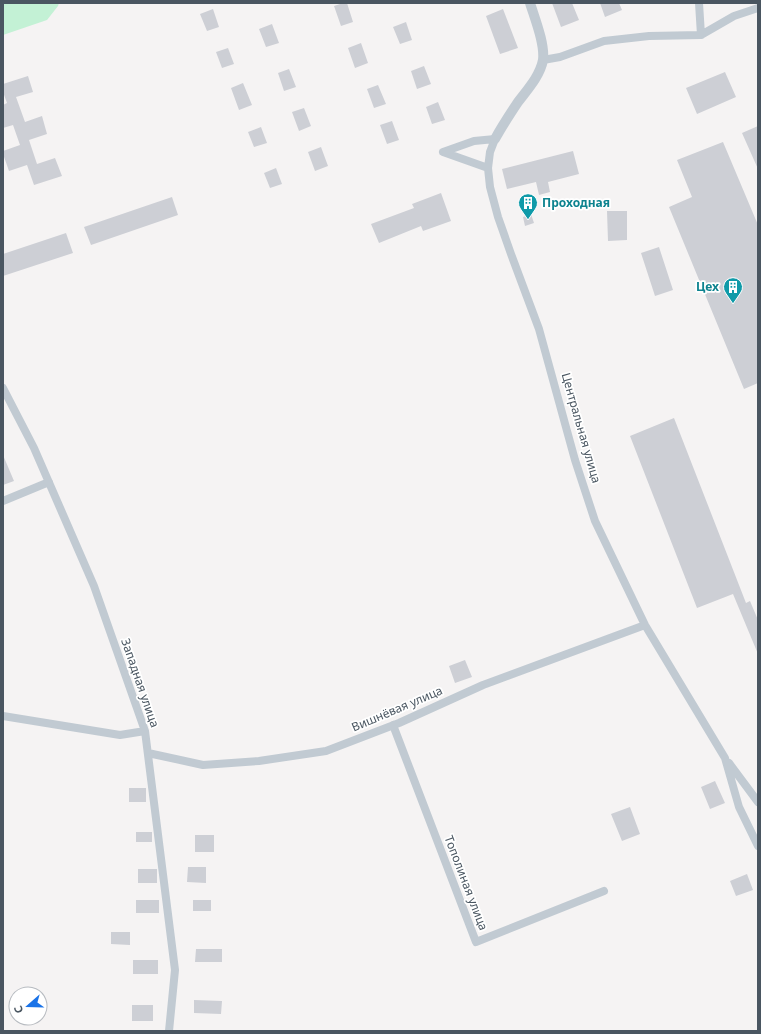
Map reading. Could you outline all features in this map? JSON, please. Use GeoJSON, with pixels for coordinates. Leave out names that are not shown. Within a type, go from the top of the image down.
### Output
{"type":"FeatureCollection","features":[{"type":"Feature","properties":{"kind":"street","name":"Центральная улица"},"geometry":{"type":"LineString","coordinates":[[530,3],[538,26],[543,60],[538,74],[494,138],[488,168],[490,187],[498,217],[540,329],[575,460],[595,521],[645,624],[725,758],[739,807],[758,846]]}},
{"type":"Feature","properties":{"kind":"street"},"geometry":{"type":"LineString","coordinates":[[699,3],[701,35]]}},
{"type":"Feature","properties":{"kind":"street"},"geometry":{"type":"LineString","coordinates":[[543,60],[560,57],[604,41],[650,36],[701,35],[734,16],[758,8]]}},
{"type":"Feature","properties":{"kind":"street"},"geometry":{"type":"LineString","coordinates":[[488,168],[443,152],[474,141],[494,138]]}},
{"type":"Feature","properties":{"kind":"street","name":"Западная улица"},"geometry":{"type":"LineString","coordinates":[[3,388],[34,448],[94,586],[145,731],[175,970],[169,1031]]}},
{"type":"Feature","properties":{"kind":"street"},"geometry":{"type":"LineString","coordinates":[[3,501],[49,482]]}},
{"type":"Feature","properties":{"kind":"street","name":"Вишнёвая улица"},"geometry":{"type":"LineString","coordinates":[[148,753],[203,765],[259,761],[326,751],[393,725],[483,685],[645,624]]}},
{"type":"Feature","properties":{"kind":"street"},"geometry":{"type":"LineString","coordinates":[[3,716],[120,735],[145,731]]}},
{"type":"Feature","properties":{"kind":"street","name":"Тополиная улица"},"geometry":{"type":"LineString","coordinates":[[393,725],[476,942],[604,891]]}},
{"type":"Feature","properties":{"kind":"street"},"geometry":{"type":"LineString","coordinates":[[725,758],[758,802]]}},
{"type":"Feature","properties":{"kind":"green space"},"geometry":{"type":"Polygon","coordinates":[[[3,3],[59,3],[47,20],[3,35],[3,3]]]}},
{"type":"Feature","properties":{"kind":"building"},"geometry":{"type":"Polygon","coordinates":[[[347,3],[353,22],[341,26],[334,6],[347,3]]]}},
{"type":"Feature","properties":{"kind":"building"},"geometry":{"type":"Polygon","coordinates":[[[552,3],[572,3],[579,20],[561,27],[552,3]]]}},
{"type":"Feature","properties":{"kind":"building"},"geometry":{"type":"Polygon","coordinates":[[[600,3],[619,3],[622,10],[605,17],[600,3]]]}},
{"type":"Feature","properties":{"kind":"building"},"geometry":{"type":"Polygon","coordinates":[[[213,9],[219,27],[207,31],[200,14],[213,9]]]}},
{"type":"Feature","properties":{"kind":"building"},"geometry":{"type":"Polygon","coordinates":[[[503,9],[518,48],[500,54],[486,16],[503,9]]]}},
{"type":"Feature","properties":{"kind":"building"},"geometry":{"type":"Polygon","coordinates":[[[406,22],[412,40],[400,44],[393,27],[406,22]]]}},
{"type":"Feature","properties":{"kind":"building"},"geometry":{"type":"Polygon","coordinates":[[[272,24],[279,43],[266,47],[259,29],[272,24]]]}},
{"type":"Feature","properties":{"kind":"building"},"geometry":{"type":"Polygon","coordinates":[[[361,43],[368,63],[355,68],[348,48],[361,43]]]}},
{"type":"Feature","properties":{"kind":"building"},"geometry":{"type":"Polygon","coordinates":[[[228,48],[234,64],[222,68],[216,52],[228,48]]]}},
{"type":"Feature","properties":{"kind":"building"},"geometry":{"type":"Polygon","coordinates":[[[424,66],[431,84],[417,89],[411,71],[424,66]]]}},
{"type":"Feature","properties":{"kind":"building"},"geometry":{"type":"Polygon","coordinates":[[[289,69],[296,87],[284,91],[278,73],[289,69]]]}},
{"type":"Feature","properties":{"kind":"building"},"geometry":{"type":"Polygon","coordinates":[[[725,72],[736,97],[697,114],[686,88],[725,72]]]}},
{"type":"Feature","properties":{"kind":"building"},"geometry":{"type":"Polygon","coordinates":[[[28,76],[33,92],[16,97],[25,122],[42,116],[47,134],[29,140],[37,164],[55,158],[62,176],[34,185],[27,165],[9,171],[3,154],[3,151],[20,145],[13,125],[3,128],[3,105],[7,103],[3,92],[3,84],[28,76]]]}},
{"type":"Feature","properties":{"kind":"building"},"geometry":{"type":"Polygon","coordinates":[[[243,83],[252,105],[239,110],[231,88],[243,83]]]}},
{"type":"Feature","properties":{"kind":"building"},"geometry":{"type":"Polygon","coordinates":[[[378,85],[386,104],[374,108],[367,89],[378,85]]]}},
{"type":"Feature","properties":{"kind":"building"},"geometry":{"type":"Polygon","coordinates":[[[438,102],[445,120],[432,124],[426,107],[438,102]]]}},
{"type":"Feature","properties":{"kind":"building"},"geometry":{"type":"Polygon","coordinates":[[[304,108],[311,126],[299,131],[292,112],[304,108]]]}},
{"type":"Feature","properties":{"kind":"building"},"geometry":{"type":"Polygon","coordinates":[[[392,121],[399,140],[387,144],[380,125],[392,121]]]}},
{"type":"Feature","properties":{"kind":"building"},"geometry":{"type":"Polygon","coordinates":[[[758,126],[758,169],[742,133],[758,126]]]}},
{"type":"Feature","properties":{"kind":"building"},"geometry":{"type":"Polygon","coordinates":[[[261,127],[267,143],[254,147],[248,132],[261,127]]]}},
{"type":"Feature","properties":{"kind":"building","name":"Цех"},"geometry":{"type":"Polygon","coordinates":[[[723,142],[758,225],[758,383],[744,389],[669,207],[692,197],[677,160],[723,142]]]}},
{"type":"Feature","properties":{"kind":"building"},"geometry":{"type":"Polygon","coordinates":[[[321,147],[328,166],[315,171],[308,152],[321,147]]]}},
{"type":"Feature","properties":{"kind":"building"},"geometry":{"type":"Polygon","coordinates":[[[573,151],[579,174],[548,182],[550,192],[539,195],[536,182],[507,189],[502,169],[573,151]]]}},
{"type":"Feature","properties":{"kind":"building"},"geometry":{"type":"Polygon","coordinates":[[[276,168],[282,184],[270,188],[264,173],[276,168]]]}},
{"type":"Feature","properties":{"kind":"building"},"geometry":{"type":"Polygon","coordinates":[[[441,193],[451,221],[423,231],[421,226],[379,243],[371,224],[414,208],[412,204],[441,193]]]}},
{"type":"Feature","properties":{"kind":"building"},"geometry":{"type":"Polygon","coordinates":[[[172,197],[178,215],[91,245],[84,227],[172,197]]]}},
{"type":"Feature","properties":{"kind":"building"},"geometry":{"type":"Polygon","coordinates":[[[607,211],[627,211],[627,240],[608,241],[607,211]]]}},
{"type":"Feature","properties":{"kind":"building","name":"Проходная"},"geometry":{"type":"Polygon","coordinates":[[[531,214],[534,223],[525,226],[523,217],[531,214]]]}},
{"type":"Feature","properties":{"kind":"building"},"geometry":{"type":"Polygon","coordinates":[[[66,233],[73,253],[3,276],[3,254],[66,233]]]}},
{"type":"Feature","properties":{"kind":"building"},"geometry":{"type":"Polygon","coordinates":[[[659,247],[673,290],[655,296],[641,253],[659,247]]]}},
{"type":"Feature","properties":{"kind":"building"},"geometry":{"type":"Polygon","coordinates":[[[674,418],[746,603],[750,601],[758,620],[758,654],[733,594],[697,608],[630,436],[674,418]]]}},
{"type":"Feature","properties":{"kind":"building"},"geometry":{"type":"Polygon","coordinates":[[[3,455],[14,481],[3,485],[3,455]]]}},
{"type":"Feature","properties":{"kind":"building"},"geometry":{"type":"Polygon","coordinates":[[[465,660],[472,677],[455,683],[449,666],[465,660]]]}},
{"type":"Feature","properties":{"kind":"building"},"geometry":{"type":"Polygon","coordinates":[[[715,781],[725,803],[710,809],[701,787],[715,781]]]}},
{"type":"Feature","properties":{"kind":"building"},"geometry":{"type":"Polygon","coordinates":[[[129,788],[146,788],[146,802],[129,802],[129,788]]]}},
{"type":"Feature","properties":{"kind":"building"},"geometry":{"type":"Polygon","coordinates":[[[630,807],[640,834],[622,841],[611,814],[630,807]]]}},
{"type":"Feature","properties":{"kind":"building"},"geometry":{"type":"Polygon","coordinates":[[[136,832],[152,832],[152,842],[136,842],[136,832]]]}},
{"type":"Feature","properties":{"kind":"building"},"geometry":{"type":"Polygon","coordinates":[[[195,835],[214,835],[214,852],[195,852],[195,835]]]}},
{"type":"Feature","properties":{"kind":"building"},"geometry":{"type":"Polygon","coordinates":[[[188,867],[206,867],[206,883],[187,882],[188,867]]]}},
{"type":"Feature","properties":{"kind":"building"},"geometry":{"type":"Polygon","coordinates":[[[138,869],[157,869],[157,883],[138,883],[138,869]]]}},
{"type":"Feature","properties":{"kind":"building"},"geometry":{"type":"Polygon","coordinates":[[[747,874],[753,890],[736,896],[730,881],[747,874]]]}},
{"type":"Feature","properties":{"kind":"building"},"geometry":{"type":"Polygon","coordinates":[[[136,900],[159,900],[159,913],[136,913],[136,900]]]}},
{"type":"Feature","properties":{"kind":"building"},"geometry":{"type":"Polygon","coordinates":[[[193,900],[211,900],[211,911],[193,911],[193,900]]]}},
{"type":"Feature","properties":{"kind":"building"},"geometry":{"type":"Polygon","coordinates":[[[111,932],[130,932],[130,945],[111,944],[111,932]]]}},
{"type":"Feature","properties":{"kind":"building"},"geometry":{"type":"Polygon","coordinates":[[[196,949],[222,949],[222,962],[195,962],[196,949]]]}},
{"type":"Feature","properties":{"kind":"building"},"geometry":{"type":"Polygon","coordinates":[[[133,960],[158,960],[158,974],[133,974],[133,960]]]}},
{"type":"Feature","properties":{"kind":"building"},"geometry":{"type":"Polygon","coordinates":[[[194,1000],[222,1001],[221,1014],[194,1013],[194,1000]]]}},
{"type":"Feature","properties":{"kind":"building"},"geometry":{"type":"Polygon","coordinates":[[[132,1005],[153,1005],[153,1021],[132,1021],[132,1005]]]}},
{"type":"Feature","properties":{"kind":"place","name":"Проходная"},"geometry":{"type":"Point","coordinates":[528,220]}},
{"type":"Feature","properties":{"kind":"place","name":"Цех"},"geometry":{"type":"Point","coordinates":[733,304]}}]}
